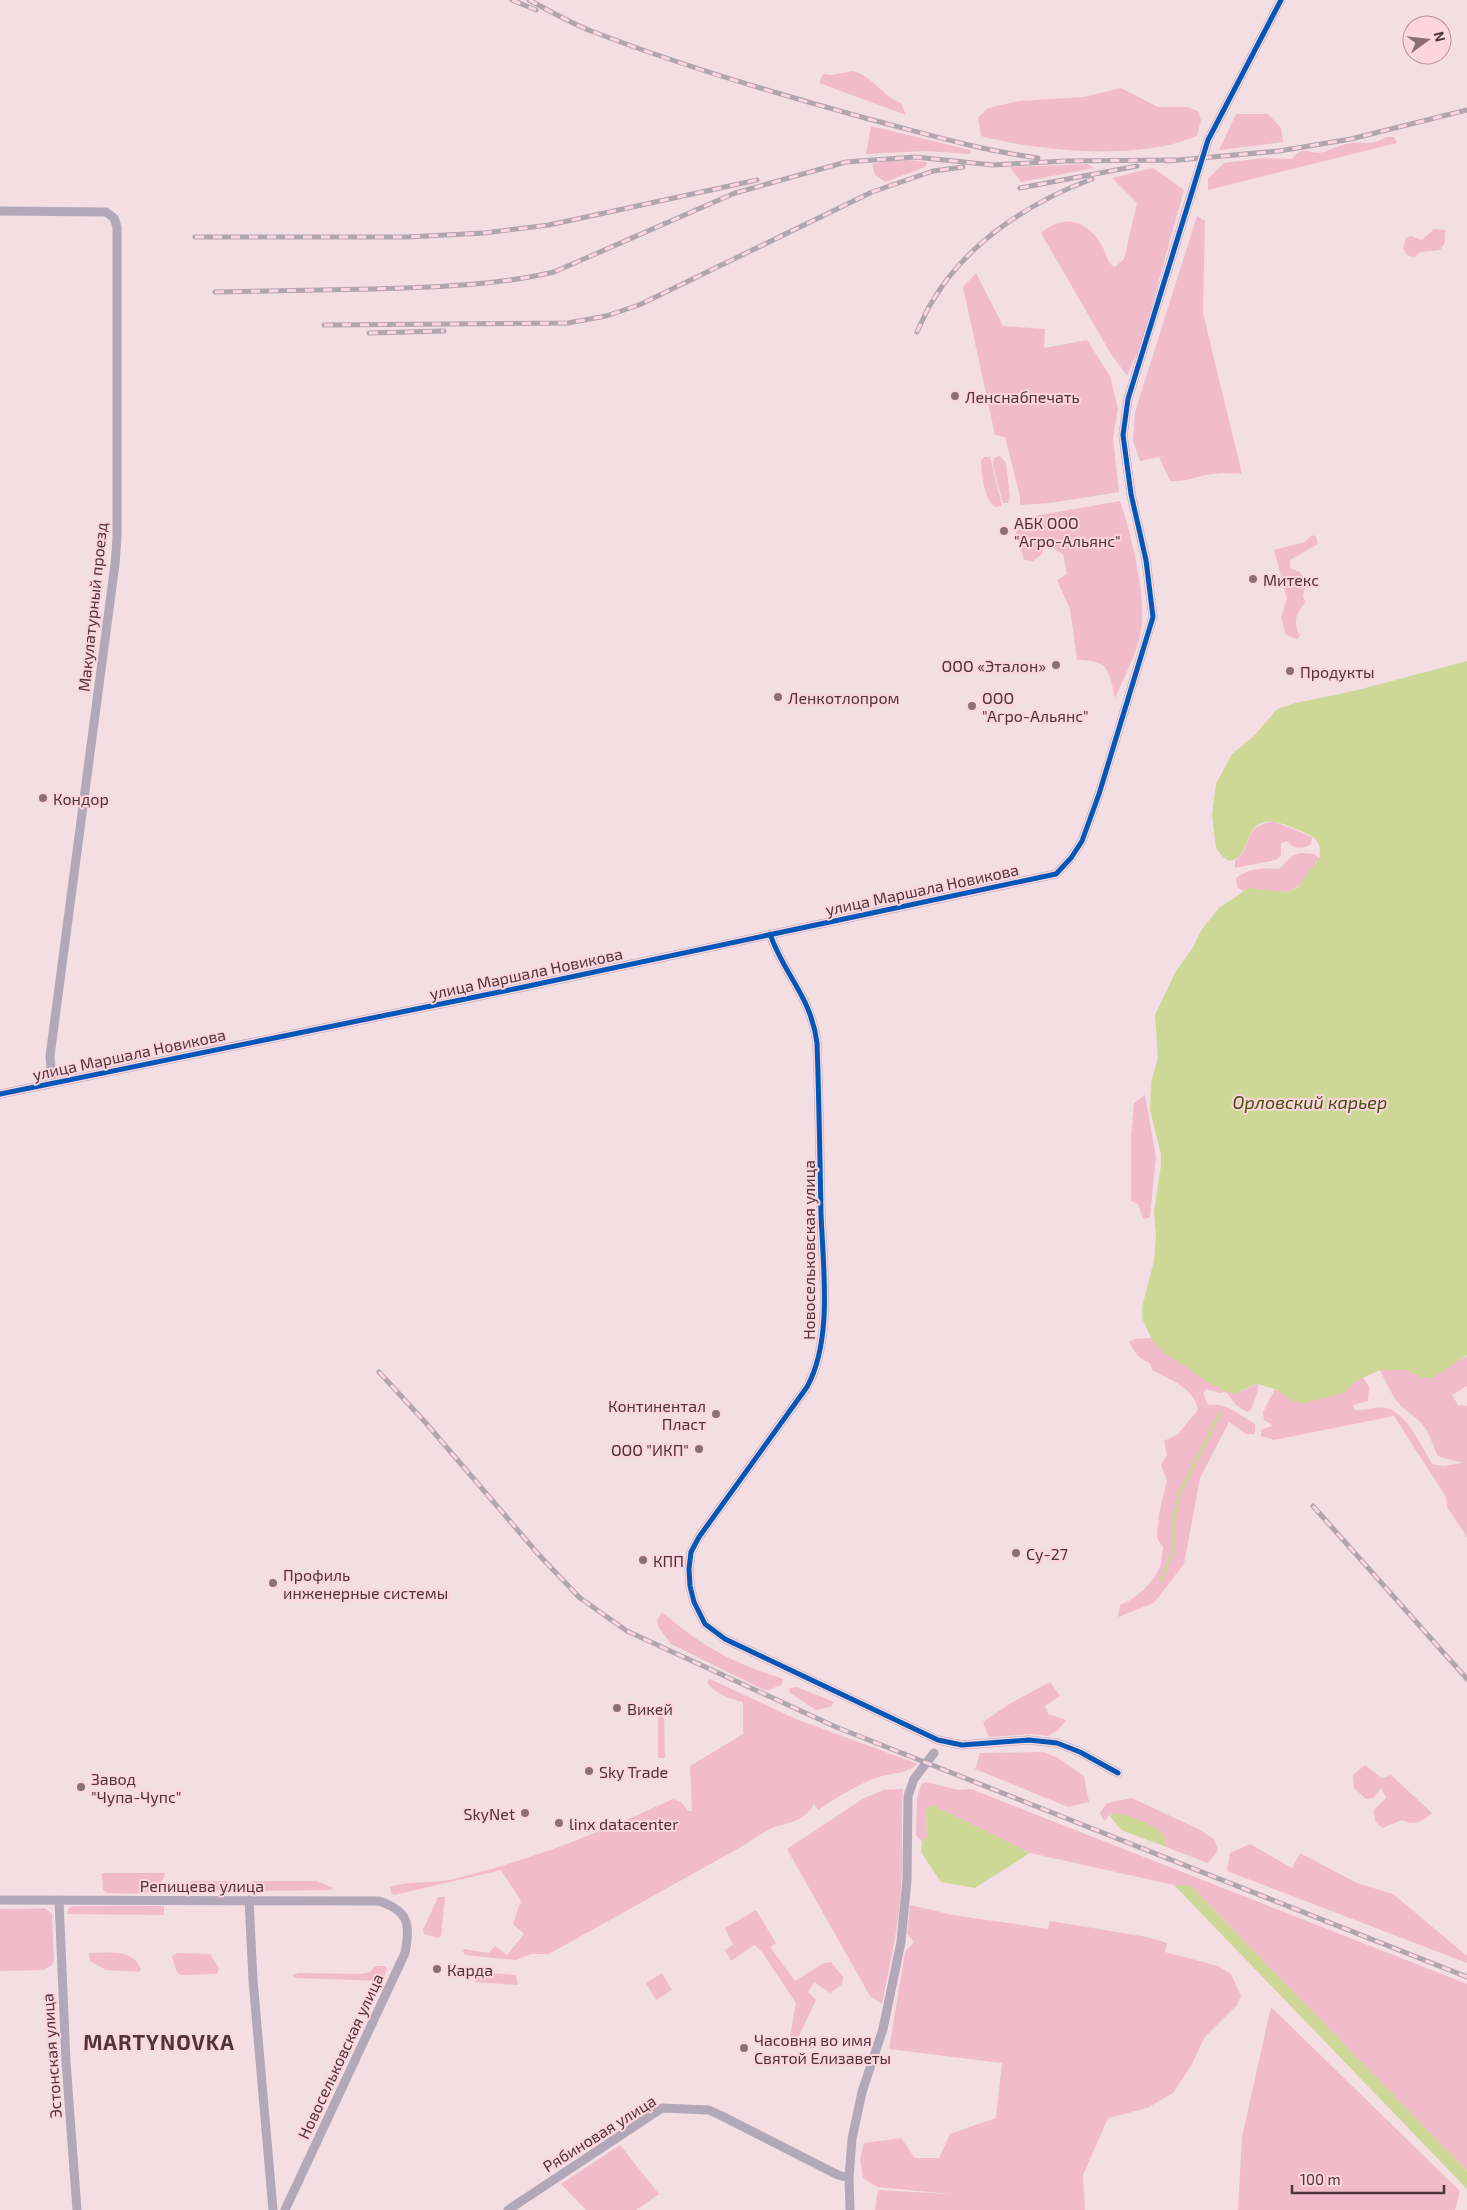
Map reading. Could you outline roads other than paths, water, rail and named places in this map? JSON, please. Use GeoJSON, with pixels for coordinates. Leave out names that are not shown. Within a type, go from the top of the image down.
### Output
{"type":"FeatureCollection","features":[{"type":"Feature","properties":{"kind":"street","name":"улица Маршала Новикова"},"geometry":{"type":"LineString","coordinates":[[0,1094],[1056,874],[1071,858],[1082,841],[1099,794],[1153,617],[1146,560],[1131,494],[1123,435],[1128,399],[1208,140],[1282,0]]}},
{"type":"Feature","properties":{"kind":"street","name":"Макулатурный проезд"},"geometry":{"type":"LineString","coordinates":[[0,211],[106,212],[114,218],[117,227],[117,538],[50,1056],[52,1083]]}},
{"type":"Feature","properties":{"kind":"street","name":"Новосельковская улица"},"geometry":{"type":"LineString","coordinates":[[770,934],[774,945],[806,1001],[814,1023],[817,1043],[823,1280],[821,1347],[817,1366],[807,1387],[699,1537],[691,1552],[690,1586],[698,1614],[705,1624],[725,1639],[938,1740],[962,1745],[1029,1740],[1057,1743],[1080,1752],[1118,1773]]}},
{"type":"Feature","properties":{"kind":"street"},"geometry":{"type":"LineString","coordinates":[[850,2210],[849,2178],[852,2139],[862,2092],[883,2029],[901,1942],[907,1880],[908,1796],[914,1779],[934,1753]]}},
{"type":"Feature","properties":{"kind":"street","name":"Репищева улица"},"geometry":{"type":"LineString","coordinates":[[0,1900],[379,1901],[393,1906],[401,1913]]}},
{"type":"Feature","properties":{"kind":"street","name":"Эстонская улица"},"geometry":{"type":"LineString","coordinates":[[59,1900],[66,2062],[77,2210]]}},
{"type":"Feature","properties":{"kind":"street"},"geometry":{"type":"LineString","coordinates":[[249,1900],[253,1980],[273,2210]]}},
{"type":"Feature","properties":{"kind":"street","name":"Новосельковская улица"},"geometry":{"type":"LineString","coordinates":[[285,2210],[405,1952],[409,1934],[405,1919],[401,1913]]}},
{"type":"Feature","properties":{"kind":"street","name":"Рябиновая улица"},"geometry":{"type":"LineString","coordinates":[[508,2210],[662,2108],[715,2112],[838,2175],[849,2178]]}},
{"type":"Feature","properties":{"kind":"water","name":"Орловский карьер"},"geometry":{"type":"Polygon","coordinates":[[[1467,661],[1467,1355],[1433,1378],[1424,1378],[1406,1370],[1380,1370],[1354,1382],[1344,1393],[1304,1403],[1293,1401],[1277,1390],[1258,1384],[1235,1393],[1226,1392],[1212,1385],[1165,1353],[1152,1340],[1142,1318],[1142,1307],[1154,1261],[1156,1235],[1154,1212],[1161,1165],[1161,1154],[1150,1110],[1151,1082],[1158,1058],[1155,1015],[1176,971],[1192,949],[1202,929],[1219,908],[1249,888],[1286,892],[1297,888],[1319,858],[1320,852],[1317,841],[1310,835],[1272,822],[1262,823],[1255,828],[1242,852],[1237,858],[1229,861],[1216,848],[1212,815],[1216,784],[1232,754],[1255,735],[1277,709],[1467,661]]]}},
{"type":"Feature","properties":{"kind":"water"},"geometry":{"type":"Polygon","coordinates":[[[933,1805],[1030,1853],[975,1888],[941,1882],[921,1852],[922,1842],[927,1837],[926,1809],[933,1805]]]}},
{"type":"Feature","properties":{"kind":"water"},"geometry":{"type":"Polygon","coordinates":[[[1112,1813],[1132,1817],[1155,1828],[1164,1836],[1166,1847],[1121,1830],[1110,1816],[1112,1813]]]}},
{"type":"Feature","properties":{"kind":"water"},"geometry":{"type":"Polygon","coordinates":[[[1174,1885],[1190,1885],[1467,2171],[1467,2189],[1174,1885]]]}},
{"type":"Feature","properties":{"kind":"waterway"},"geometry":{"type":"LineString","coordinates":[[1161,1580],[1174,1548],[1174,1519],[1179,1494],[1220,1413]]}},
{"type":"Feature","properties":{"kind":"railway"},"geometry":{"type":"LineString","coordinates":[[512,0],[536,10]]}},
{"type":"Feature","properties":{"kind":"railway"},"geometry":{"type":"LineString","coordinates":[[529,0],[586,29],[728,78],[831,109],[929,135],[972,146],[1038,158]]}},
{"type":"Feature","properties":{"kind":"railway"},"geometry":{"type":"LineString","coordinates":[[1167,161],[1279,151],[1351,139],[1467,110]]}},
{"type":"Feature","properties":{"kind":"railway"},"geometry":{"type":"LineString","coordinates":[[215,292],[441,286],[531,277],[554,272],[735,193],[846,162],[915,157],[993,165],[1065,161],[1174,160]]}},
{"type":"Feature","properties":{"kind":"railway"},"geometry":{"type":"LineString","coordinates":[[1020,188],[1137,166]]}},
{"type":"Feature","properties":{"kind":"railway"},"geometry":{"type":"LineString","coordinates":[[324,325],[568,323],[606,316],[639,305],[872,192],[933,171],[963,167]]}},
{"type":"Feature","properties":{"kind":"railway"},"geometry":{"type":"LineString","coordinates":[[917,332],[930,305],[946,281],[981,243],[1023,212],[1069,188],[1092,179]]}},
{"type":"Feature","properties":{"kind":"railway"},"geometry":{"type":"LineString","coordinates":[[195,237],[407,237],[484,233],[549,225],[757,180]]}},
{"type":"Feature","properties":{"kind":"railway"},"geometry":{"type":"LineString","coordinates":[[369,333],[444,331]]}},
{"type":"Feature","properties":{"kind":"railway"},"geometry":{"type":"LineString","coordinates":[[379,1372],[425,1422],[539,1555],[580,1598],[627,1631],[836,1727],[1467,1977]]}},
{"type":"Feature","properties":{"kind":"railway"},"geometry":{"type":"LineString","coordinates":[[1313,1506],[1467,1679]]}},
{"type":"Feature","properties":{"kind":"place","name":"Ленснабпечать"},"geometry":{"type":"Point","coordinates":[955,396]}},
{"type":"Feature","properties":{"kind":"place","name":"АБК ООО \"Агро-Альянс\""},"geometry":{"type":"Point","coordinates":[1004,531]}},
{"type":"Feature","properties":{"kind":"place","name":"Митекс"},"geometry":{"type":"Point","coordinates":[1253,579]}},
{"type":"Feature","properties":{"kind":"place","name":"ООО «Эталон»"},"geometry":{"type":"Point","coordinates":[1056,665]}},
{"type":"Feature","properties":{"kind":"place","name":"Продукты"},"geometry":{"type":"Point","coordinates":[1290,671]}},
{"type":"Feature","properties":{"kind":"place","name":"Ленкотлопром"},"geometry":{"type":"Point","coordinates":[778,697]}},
{"type":"Feature","properties":{"kind":"place","name":"ООО \"Агро-Альянс\""},"geometry":{"type":"Point","coordinates":[972,706]}},
{"type":"Feature","properties":{"kind":"place","name":"Кондор"},"geometry":{"type":"Point","coordinates":[43,798]}},
{"type":"Feature","properties":{"kind":"place","name":"Континентал Пласт"},"geometry":{"type":"Point","coordinates":[716,1414]}},
{"type":"Feature","properties":{"kind":"place","name":"ООО \"ИКП\""},"geometry":{"type":"Point","coordinates":[699,1449]}},
{"type":"Feature","properties":{"kind":"place","name":"Су-27"},"geometry":{"type":"Point","coordinates":[1016,1553]}},
{"type":"Feature","properties":{"kind":"place","name":"КПП"},"geometry":{"type":"Point","coordinates":[643,1560]}},
{"type":"Feature","properties":{"kind":"place","name":"Профиль инженерные системы"},"geometry":{"type":"Point","coordinates":[273,1583]}},
{"type":"Feature","properties":{"kind":"place","name":"Викей"},"geometry":{"type":"Point","coordinates":[617,1708]}},
{"type":"Feature","properties":{"kind":"place","name":"Sky Trade"},"geometry":{"type":"Point","coordinates":[589,1771]}},
{"type":"Feature","properties":{"kind":"place","name":"Завод \"Чупа-Чупс\""},"geometry":{"type":"Point","coordinates":[81,1787]}},
{"type":"Feature","properties":{"kind":"place","name":"SkyNet"},"geometry":{"type":"Point","coordinates":[525,1813]}},
{"type":"Feature","properties":{"kind":"place","name":"linx datacenter"},"geometry":{"type":"Point","coordinates":[559,1823]}},
{"type":"Feature","properties":{"kind":"place","name":"Карда"},"geometry":{"type":"Point","coordinates":[437,1969]}},
{"type":"Feature","properties":{"kind":"place","name":"Часовня во имя Святой Елизаветы"},"geometry":{"type":"Point","coordinates":[744,2048]}},
{"type":"Feature","properties":{"kind":"district","name":"MARTYNOVKA"},"geometry":{"type":"Point","coordinates":[159,2041]}}]}
